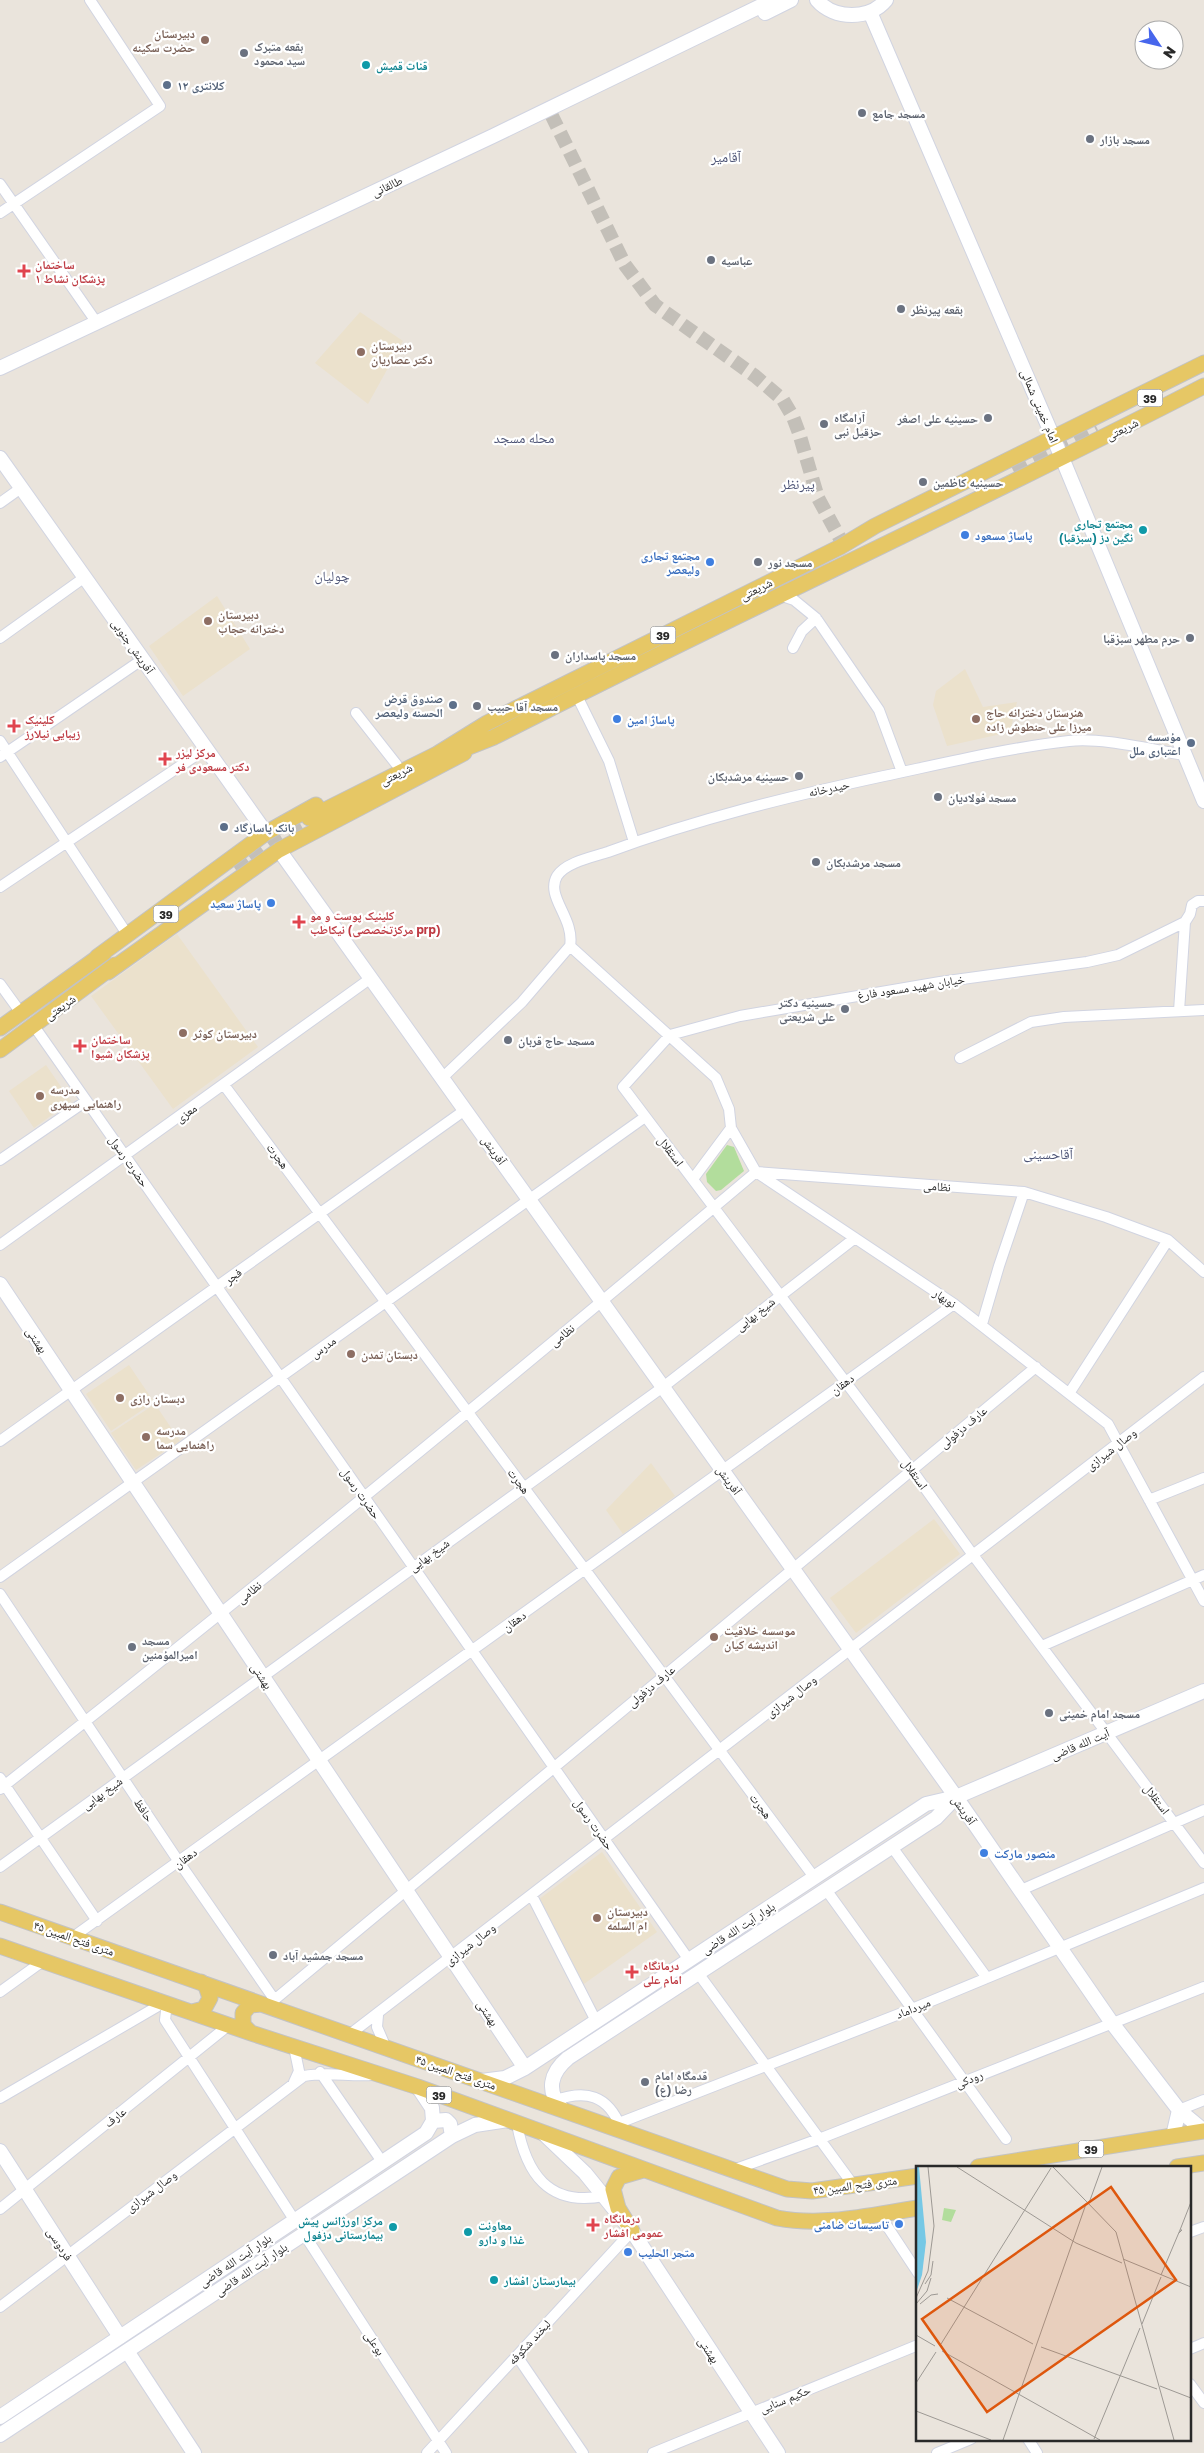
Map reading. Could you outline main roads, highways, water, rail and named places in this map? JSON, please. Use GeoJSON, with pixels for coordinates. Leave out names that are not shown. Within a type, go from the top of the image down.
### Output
{"type":"FeatureCollection","features":[{"type":"Feature","properties":{"kind":"main road","name":"طالقانی"},"geometry":{"type":"LineString","coordinates":[[550,111],[773,0]]}},
{"type":"Feature","properties":{"kind":"main road","name":"طالقانی"},"geometry":{"type":"LineString","coordinates":[[0,368],[492,136],[791,0]]}},
{"type":"Feature","properties":{"kind":"main road"},"geometry":{"type":"LineString","coordinates":[[817,0],[834,12],[846,15],[870,12],[886,0]]}},
{"type":"Feature","properties":{"kind":"main road","name":"امام خمینی شمالی"},"geometry":{"type":"LineString","coordinates":[[870,12],[1063,459],[1204,801]]}},
{"type":"Feature","properties":{"kind":"main road","name":"شریعتی"},"geometry":{"type":"LineString","coordinates":[[308,821],[437,754],[487,723],[840,547],[875,526],[1204,363]]}},
{"type":"Feature","properties":{"kind":"main road","name":"شریعتی"},"geometry":{"type":"LineString","coordinates":[[1204,370],[1097,428],[1204,377]]}},
{"type":"Feature","properties":{"kind":"main road","name":"شریعتی"},"geometry":{"type":"LineString","coordinates":[[308,821],[494,737],[779,595],[1063,459],[1204,386]]}},
{"type":"Feature","properties":{"kind":"main road","name":"آفرینش جنوبی"},"geometry":{"type":"LineString","coordinates":[[0,458],[266,833]]}},
{"type":"Feature","properties":{"kind":"main road","name":"39"},"geometry":{"type":"LineString","coordinates":[[840,547],[879,533],[1013,470],[881,537],[847,562]]}},
{"type":"Feature","properties":{"kind":"main road"},"geometry":{"type":"LineString","coordinates":[[97,957],[127,934],[235,867],[279,850],[308,821],[397,765],[487,723]]}},
{"type":"Feature","properties":{"kind":"main road"},"geometry":{"type":"LineString","coordinates":[[235,867],[266,833],[308,821]]}},
{"type":"Feature","properties":{"kind":"main road"},"geometry":{"type":"LineString","coordinates":[[266,833],[279,850]]}},
{"type":"Feature","properties":{"kind":"main road","name":"آفرینش"},"geometry":{"type":"LineString","coordinates":[[279,850],[956,1797],[1112,2023],[1178,2110],[1204,2131]]}},
{"type":"Feature","properties":{"kind":"main road","name":"شریعتی"},"geometry":{"type":"LineString","coordinates":[[0,1028],[97,957],[130,940],[235,867]]}},
{"type":"Feature","properties":{"kind":"main road","name":"شریعتی"},"geometry":{"type":"LineString","coordinates":[[0,1050],[108,972],[134,945],[235,867]]}},
{"type":"Feature","properties":{"kind":"main road","name":"بهشتی"},"geometry":{"type":"LineString","coordinates":[[0,1284],[525,2068]]}},
{"type":"Feature","properties":{"kind":"main road","name":"آیت الله قاضی"},"geometry":{"type":"LineString","coordinates":[[956,1797],[1204,1691]]}},
{"type":"Feature","properties":{"kind":"main road","name":"بلوار آیت الله قاضی"},"geometry":{"type":"LineString","coordinates":[[558,2105],[551,2089],[552,2081],[560,2066],[698,1973],[827,1891],[936,1818],[956,1797]]}},
{"type":"Feature","properties":{"kind":"main road","name":"بلوار آیت الله قاضی"},"geometry":{"type":"LineString","coordinates":[[480,2081],[505,2078],[525,2068],[926,1804],[956,1797]]}},
{"type":"Feature","properties":{"kind":"main road","name":"۴۵ متری فتح المبین"},"geometry":{"type":"LineString","coordinates":[[0,1912],[267,2003],[349,2035],[480,2081],[558,2105],[733,2170],[798,2191],[854,2186],[916,2176]]}},
{"type":"Feature","properties":{"kind":"main road","name":"39"},"geometry":{"type":"LineString","coordinates":[[0,1946],[170,2003],[251,2033],[418,2087],[758,2212],[792,2221],[840,2220],[916,2208]]}},
{"type":"Feature","properties":{"kind":"main road"},"geometry":{"type":"LineString","coordinates":[[689,1960],[698,1973]]}},
{"type":"Feature","properties":{"kind":"main road"},"geometry":{"type":"LineString","coordinates":[[192,2012],[204,2009],[210,1998],[206,1986],[201,1982]]}},
{"type":"Feature","properties":{"kind":"main road"},"geometry":{"type":"LineString","coordinates":[[251,2033],[243,2025],[243,2013],[250,2005],[267,2003]]}},
{"type":"Feature","properties":{"kind":"main road"},"geometry":{"type":"LineString","coordinates":[[418,2087],[432,2108],[434,2121],[439,2119],[450,2124],[452,2136]]}},
{"type":"Feature","properties":{"kind":"main road"},"geometry":{"type":"LineString","coordinates":[[1173,2136],[1178,2110]]}},
{"type":"Feature","properties":{"kind":"main road","name":"بلوار آیت ‌الله قاضی"},"geometry":{"type":"LineString","coordinates":[[0,2417],[426,2133],[434,2121]]}},
{"type":"Feature","properties":{"kind":"main road","name":"بلوار آیت‌ الله قاضی"},"geometry":{"type":"LineString","coordinates":[[1,2431],[127,2351],[452,2136],[475,2125],[513,2122]]}},
{"type":"Feature","properties":{"kind":"main road","name":"39"},"geometry":{"type":"LineString","coordinates":[[990,2166],[1049,2161],[1204,2131]]}},
{"type":"Feature","properties":{"kind":"main road","name":"بهشتی"},"geometry":{"type":"LineString","coordinates":[[543,2133],[571,2158],[632,2231],[778,2453]]}},
{"type":"Feature","properties":{"kind":"main road","name":"فردوسی"},"geometry":{"type":"LineString","coordinates":[[0,2151],[120,2336]]}},
{"type":"Feature","properties":{"kind":"main road"},"geometry":{"type":"LineString","coordinates":[[632,2231],[618,2208],[613,2189],[619,2177],[643,2170]]}},
{"type":"Feature","properties":{"kind":"main road"},"geometry":{"type":"LineString","coordinates":[[252,2249],[261,2262]]}},
{"type":"Feature","properties":{"kind":"main road"},"geometry":{"type":"LineString","coordinates":[[127,2351],[194,2453]]}},
{"type":"Feature","properties":{"kind":"tunnel"},"geometry":{"type":"LineString","coordinates":[[551,114],[625,265],[655,305],[755,376],[783,400],[793,417],[799,433],[818,498],[843,544]]}},
{"type":"Feature","properties":{"kind":"tunnel"},"geometry":{"type":"LineString","coordinates":[[1012,468],[1096,426]]}},
{"type":"Feature","properties":{"kind":"tunnel"},"geometry":{"type":"LineString","coordinates":[[248,855],[272,838],[309,818]]}},
{"type":"Feature","properties":{"kind":"tunnel"},"geometry":{"type":"LineString","coordinates":[[236,870],[259,854]]}},
{"type":"Feature","properties":{"kind":"place","name":"دبیرستان حضرت سکینه"},"geometry":{"type":"Point","coordinates":[205,40]}},
{"type":"Feature","properties":{"kind":"place","name":"بقعه متبرک سید محمود"},"geometry":{"type":"Point","coordinates":[244,53]}},
{"type":"Feature","properties":{"kind":"place","name":"قنات قمیش"},"geometry":{"type":"Point","coordinates":[366,65]}},
{"type":"Feature","properties":{"kind":"place","name":"کلانتری ۱۲"},"geometry":{"type":"Point","coordinates":[167,85]}},
{"type":"Feature","properties":{"kind":"place","name":"مسجد جامع"},"geometry":{"type":"Point","coordinates":[862,113]}},
{"type":"Feature","properties":{"kind":"place","name":"مسجد بازار"},"geometry":{"type":"Point","coordinates":[1090,139]}},
{"type":"Feature","properties":{"kind":"place","name":"عباسیه"},"geometry":{"type":"Point","coordinates":[711,260]}},
{"type":"Feature","properties":{"kind":"place","name":"ساختمان پزشکان نشاط ۱"},"geometry":{"type":"Point","coordinates":[24,271]}},
{"type":"Feature","properties":{"kind":"place","name":"بقعه پیرنظر"},"geometry":{"type":"Point","coordinates":[901,309]}},
{"type":"Feature","properties":{"kind":"place","name":"دبیرستان دکتر عصاریان"},"geometry":{"type":"Point","coordinates":[361,352]}},
{"type":"Feature","properties":{"kind":"place","name":"حسینیه علی اصغر"},"geometry":{"type":"Point","coordinates":[988,418]}},
{"type":"Feature","properties":{"kind":"place","name":"آرامگاه حزقیل نبی"},"geometry":{"type":"Point","coordinates":[824,424]}},
{"type":"Feature","properties":{"kind":"place","name":"حسینیه کاظمین"},"geometry":{"type":"Point","coordinates":[923,482]}},
{"type":"Feature","properties":{"kind":"place","name":"مجتمع تجاری نگین دز (سبزقبا)"},"geometry":{"type":"Point","coordinates":[1143,530]}},
{"type":"Feature","properties":{"kind":"place","name":"پاساژ مسعود"},"geometry":{"type":"Point","coordinates":[965,535]}},
{"type":"Feature","properties":{"kind":"place","name":"مجتمع تجاری ولیعصر"},"geometry":{"type":"Point","coordinates":[710,562]}},
{"type":"Feature","properties":{"kind":"place","name":"مسجد نور"},"geometry":{"type":"Point","coordinates":[758,562]}},
{"type":"Feature","properties":{"kind":"place","name":"دبیرستان دخترانه حجاب"},"geometry":{"type":"Point","coordinates":[208,621]}},
{"type":"Feature","properties":{"kind":"place","name":"حرم مطهر سبزقبا"},"geometry":{"type":"Point","coordinates":[1190,638]}},
{"type":"Feature","properties":{"kind":"place","name":"مسجد پاسداران"},"geometry":{"type":"Point","coordinates":[555,655]}},
{"type":"Feature","properties":{"kind":"place","name":"صندوق قرض الحسنه ولیعصر"},"geometry":{"type":"Point","coordinates":[453,705]}},
{"type":"Feature","properties":{"kind":"place","name":"مسجد آقا حبیب"},"geometry":{"type":"Point","coordinates":[477,706]}},
{"type":"Feature","properties":{"kind":"place","name":"پاساژ امین"},"geometry":{"type":"Point","coordinates":[617,719]}},
{"type":"Feature","properties":{"kind":"place","name":"هنرستان دخترانه حاج میرزا علی حنطوش زاده"},"geometry":{"type":"Point","coordinates":[976,719]}},
{"type":"Feature","properties":{"kind":"place","name":"کلینیک زیبایی نیلارز"},"geometry":{"type":"Point","coordinates":[14,726]}},
{"type":"Feature","properties":{"kind":"place","name":"مؤسسه اعتباری ملل"},"geometry":{"type":"Point","coordinates":[1191,743]}},
{"type":"Feature","properties":{"kind":"place","name":"مرکز لیزر دکتر مسعودی فر"},"geometry":{"type":"Point","coordinates":[165,759]}},
{"type":"Feature","properties":{"kind":"place","name":"حسینیه مرشدبکان"},"geometry":{"type":"Point","coordinates":[799,776]}},
{"type":"Feature","properties":{"kind":"place","name":"مسجد فولادیان"},"geometry":{"type":"Point","coordinates":[938,797]}},
{"type":"Feature","properties":{"kind":"place","name":"بانک پاسارگاد"},"geometry":{"type":"Point","coordinates":[224,827]}},
{"type":"Feature","properties":{"kind":"place","name":"مسجد مرشدبکان"},"geometry":{"type":"Point","coordinates":[816,862]}},
{"type":"Feature","properties":{"kind":"place","name":"پاساژ سعید"},"geometry":{"type":"Point","coordinates":[271,903]}},
{"type":"Feature","properties":{"kind":"place","name":"کلینیک پوست و مو نیکاطب (مرکزتخصصی prp)"},"geometry":{"type":"Point","coordinates":[299,922]}},
{"type":"Feature","properties":{"kind":"place","name":"حسینیه دکتر علی شریعتی"},"geometry":{"type":"Point","coordinates":[845,1009]}},
{"type":"Feature","properties":{"kind":"place","name":"دبیرستان کوثر"},"geometry":{"type":"Point","coordinates":[183,1033]}},
{"type":"Feature","properties":{"kind":"place","name":"مسجد حاج قربان"},"geometry":{"type":"Point","coordinates":[508,1040]}},
{"type":"Feature","properties":{"kind":"place","name":"ساختمان پزشکان شیوا"},"geometry":{"type":"Point","coordinates":[80,1046]}},
{"type":"Feature","properties":{"kind":"place","name":"مدرسه راهنمایی سپهری"},"geometry":{"type":"Point","coordinates":[40,1096]}},
{"type":"Feature","properties":{"kind":"place","name":"دبستان تمدن"},"geometry":{"type":"Point","coordinates":[351,1354]}},
{"type":"Feature","properties":{"kind":"place","name":"دبستان رازی"},"geometry":{"type":"Point","coordinates":[120,1398]}},
{"type":"Feature","properties":{"kind":"place","name":"مدرسه راهنمایی سما"},"geometry":{"type":"Point","coordinates":[146,1437]}},
{"type":"Feature","properties":{"kind":"place","name":"موسسه خلاقیت اندیشه کیان"},"geometry":{"type":"Point","coordinates":[714,1637]}},
{"type":"Feature","properties":{"kind":"place","name":"مسجد امیرالمؤمنین"},"geometry":{"type":"Point","coordinates":[132,1647]}},
{"type":"Feature","properties":{"kind":"place","name":"مسجد امام خمینی"},"geometry":{"type":"Point","coordinates":[1049,1713]}},
{"type":"Feature","properties":{"kind":"place","name":"منصور مارکت"},"geometry":{"type":"Point","coordinates":[984,1853]}},
{"type":"Feature","properties":{"kind":"place","name":"دبیرستان ام السلمه"},"geometry":{"type":"Point","coordinates":[597,1918]}},
{"type":"Feature","properties":{"kind":"place","name":"مسجد جمشید آباد"},"geometry":{"type":"Point","coordinates":[273,1955]}},
{"type":"Feature","properties":{"kind":"place","name":"درمانگاه امام علی"},"geometry":{"type":"Point","coordinates":[632,1972]}},
{"type":"Feature","properties":{"kind":"place","name":"قدمگاه امام رضا (ع)"},"geometry":{"type":"Point","coordinates":[645,2082]}},
{"type":"Feature","properties":{"kind":"place","name":"تاسیسات ضامنی"},"geometry":{"type":"Point","coordinates":[899,2224]}},
{"type":"Feature","properties":{"kind":"place","name":"درمانگاه عمومی افشار"},"geometry":{"type":"Point","coordinates":[593,2225]}},
{"type":"Feature","properties":{"kind":"place","name":"مرکز اورژانس پیش بیمارستانی دزفول"},"geometry":{"type":"Point","coordinates":[393,2227]}},
{"type":"Feature","properties":{"kind":"place","name":"معاونت غذا و دارو"},"geometry":{"type":"Point","coordinates":[468,2232]}},
{"type":"Feature","properties":{"kind":"place","name":"متجر الحلیب"},"geometry":{"type":"Point","coordinates":[628,2252]}},
{"type":"Feature","properties":{"kind":"place","name":"بیمارستان افشار"},"geometry":{"type":"Point","coordinates":[494,2280]}},
{"type":"Feature","properties":{"kind":"district","name":"آقامیر"},"geometry":{"type":"Point","coordinates":[726,156]}},
{"type":"Feature","properties":{"kind":"district","name":"محله مسجد"},"geometry":{"type":"Point","coordinates":[524,437]}},
{"type":"Feature","properties":{"kind":"district","name":"پیرنظر"},"geometry":{"type":"Point","coordinates":[798,483]}},
{"type":"Feature","properties":{"kind":"district","name":"چولیان"},"geometry":{"type":"Point","coordinates":[332,575]}},
{"type":"Feature","properties":{"kind":"district","name":"آقاحسینی"},"geometry":{"type":"Point","coordinates":[1048,1153]}}]}
